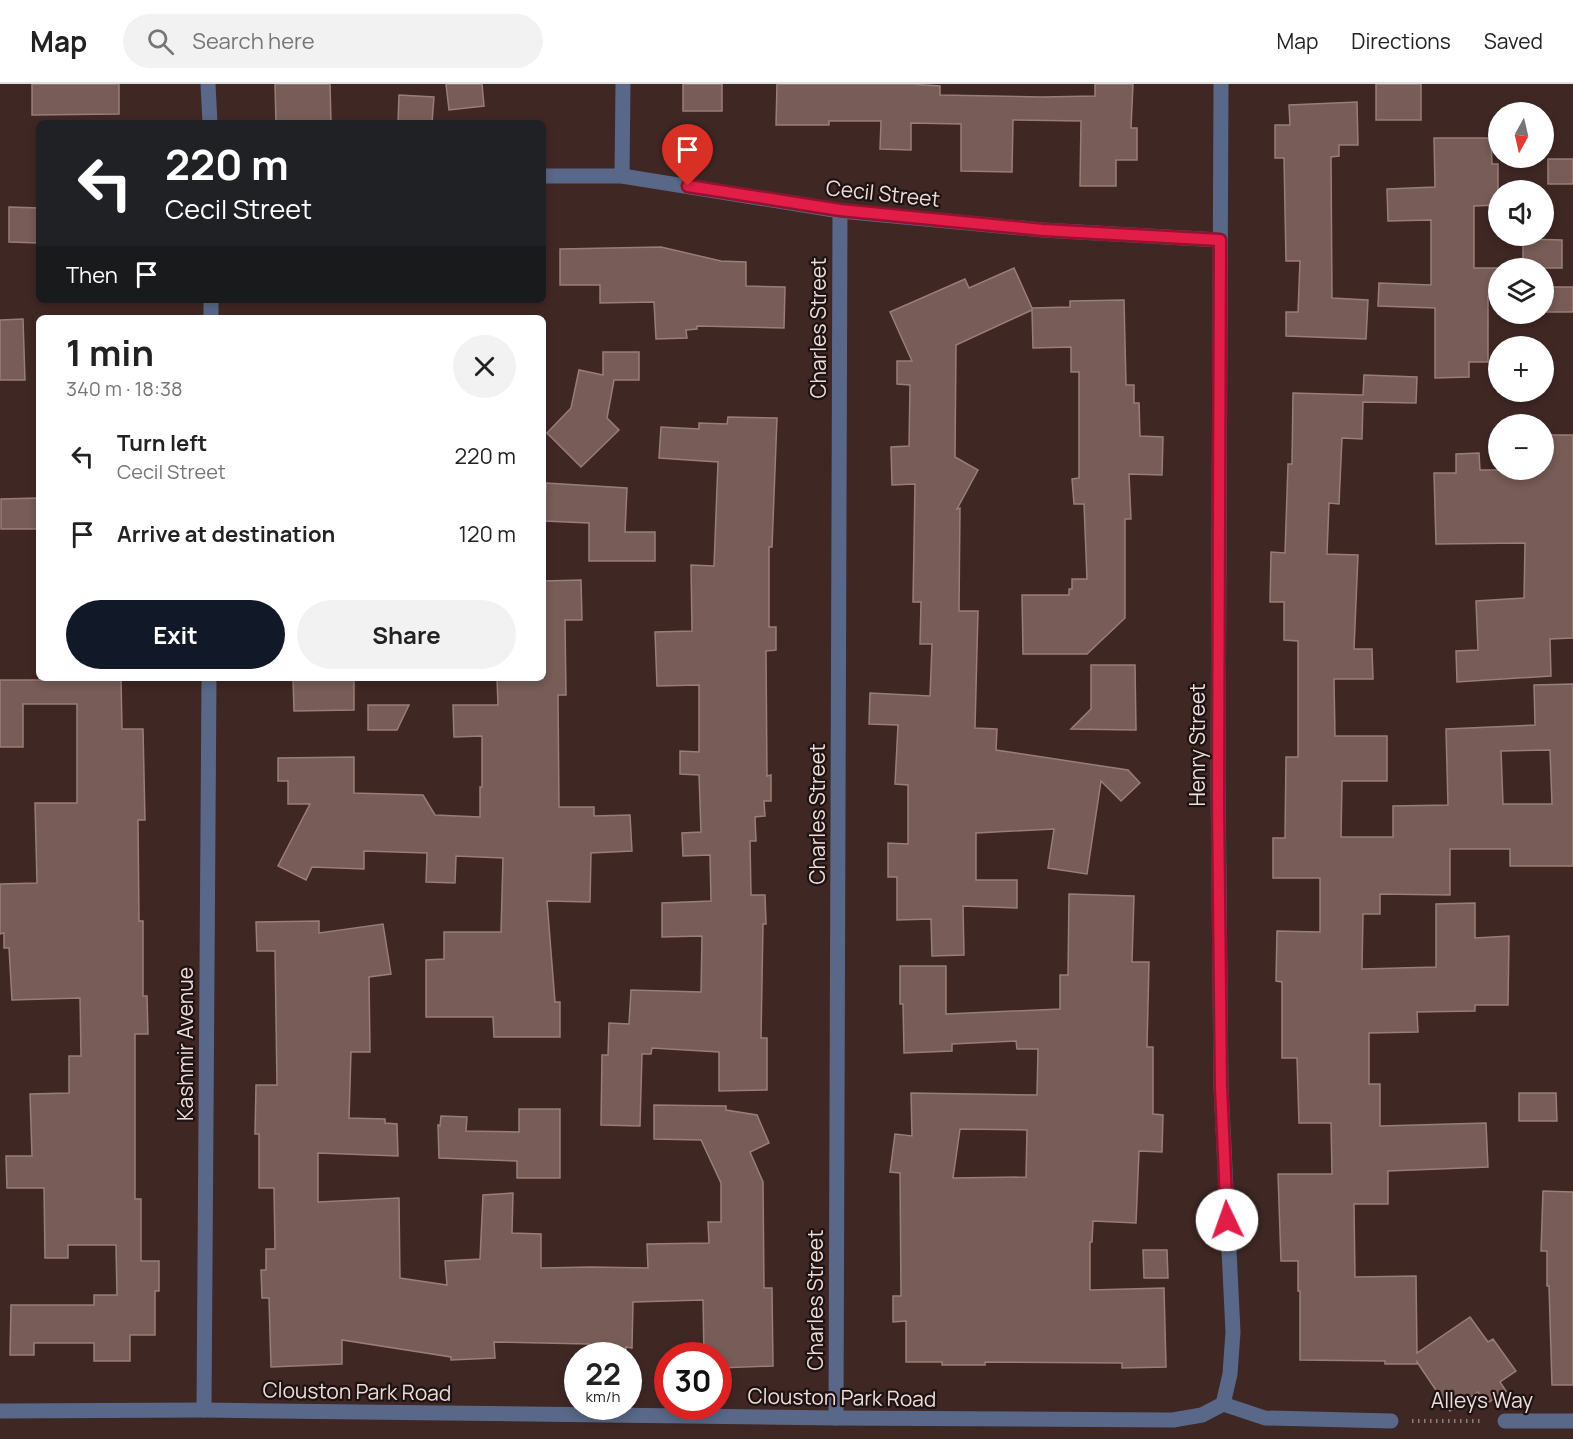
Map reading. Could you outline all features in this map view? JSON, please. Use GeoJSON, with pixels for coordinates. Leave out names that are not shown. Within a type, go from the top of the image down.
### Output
{"type":"FeatureCollection","features":[{"type":"Feature","properties":{"kind":"street"},"geometry":{"type":"LineString","coordinates":[[208,84],[210,120]]}},
{"type":"Feature","properties":{"kind":"street"},"geometry":{"type":"LineString","coordinates":[[622,176],[623,84]]}},
{"type":"Feature","properties":{"kind":"street","name":"Henry Street"},"geometry":{"type":"LineString","coordinates":[[1221,84],[1218,789],[1221,1063],[1233,1332],[1230,1374],[1223,1404]]}},
{"type":"Feature","properties":{"kind":"street","name":"Cecil Street"},"geometry":{"type":"LineString","coordinates":[[546,176],[622,176],[840,210],[1043,230],[1220,240]]}},
{"type":"Feature","properties":{"kind":"street","name":"Charles Street"},"geometry":{"type":"LineString","coordinates":[[836,1418],[840,210]]}},
{"type":"Feature","properties":{"kind":"street","name":"Kashmir Avenue"},"geometry":{"type":"LineString","coordinates":[[204,1410],[208,681]]}},
{"type":"Feature","properties":{"kind":"street"},"geometry":{"type":"LineString","coordinates":[[1223,1404],[1265,1418],[1391,1421]]}},
{"type":"Feature","properties":{"kind":"street","name":"Clouston Park Road"},"geometry":{"type":"LineString","coordinates":[[0,1411],[204,1410],[1173,1420],[1202,1415],[1223,1404]]}},
{"type":"Feature","properties":{"kind":"street","name":"Alleys Way"},"geometry":{"type":"LineString","coordinates":[[1504,1421],[1573,1421]]}},
{"type":"Feature","properties":{"kind":"path","name":"Alleys Way"},"geometry":{"type":"LineString","coordinates":[[1391,1421],[1504,1421]]}},
{"type":"Feature","properties":{"kind":"building"},"geometry":{"type":"Polygon","coordinates":[[[32,84],[119,84],[119,114],[32,115],[32,84]]]}},
{"type":"Feature","properties":{"kind":"building"},"geometry":{"type":"Polygon","coordinates":[[[275,84],[330,84],[331,120],[276,120],[275,84]]]}},
{"type":"Feature","properties":{"kind":"building"},"geometry":{"type":"Polygon","coordinates":[[[446,84],[482,84],[484,106],[449,110],[446,84]]]}},
{"type":"Feature","properties":{"kind":"building"},"geometry":{"type":"Polygon","coordinates":[[[683,84],[722,84],[722,111],[683,111],[683,84]]]}},
{"type":"Feature","properties":{"kind":"building"},"geometry":{"type":"Polygon","coordinates":[[[777,84],[912,84],[940,86],[940,95],[1042,97],[1095,96],[1095,84],[1133,84],[1131,128],[1137,128],[1137,160],[1116,160],[1116,186],[1080,186],[1081,121],[1013,120],[1012,172],[961,171],[961,124],[911,123],[911,150],[880,149],[881,121],[829,121],[829,125],[776,125],[777,84]]]}},
{"type":"Feature","properties":{"kind":"building"},"geometry":{"type":"Polygon","coordinates":[[[1376,84],[1421,84],[1421,120],[1376,120],[1376,84]]]}},
{"type":"Feature","properties":{"kind":"building"},"geometry":{"type":"Polygon","coordinates":[[[399,95],[434,97],[432,120],[398,120],[399,95]]]}},
{"type":"Feature","properties":{"kind":"building"},"geometry":{"type":"Polygon","coordinates":[[[1357,102],[1358,145],[1339,145],[1339,156],[1331,157],[1332,298],[1368,300],[1366,339],[1286,336],[1286,312],[1298,312],[1300,261],[1286,261],[1284,158],[1275,158],[1275,125],[1290,125],[1289,105],[1357,102]]]}},
{"type":"Feature","properties":{"kind":"building"},"geometry":{"type":"Polygon","coordinates":[[[1434,138],[1488,138],[1488,168],[1498,168],[1498,180],[1488,180],[1488,205],[1474,206],[1474,268],[1488,268],[1488,362],[1469,362],[1469,377],[1435,378],[1435,308],[1378,306],[1379,283],[1431,285],[1431,220],[1388,221],[1387,189],[1435,187],[1434,138]]]}},
{"type":"Feature","properties":{"kind":"building"},"geometry":{"type":"Polygon","coordinates":[[[1554,159],[1573,159],[1573,184],[1554,184],[1554,180],[1548,180],[1548,168],[1554,168],[1554,159]]]}},
{"type":"Feature","properties":{"kind":"building"},"geometry":{"type":"Polygon","coordinates":[[[9,207],[36,208],[36,243],[9,242],[9,207]]]}},
{"type":"Feature","properties":{"kind":"building"},"geometry":{"type":"Polygon","coordinates":[[[1554,240],[1562,240],[1562,268],[1554,268],[1554,258],[1523,258],[1523,246],[1554,246],[1554,240]]]}},
{"type":"Feature","properties":{"kind":"building"},"geometry":{"type":"Polygon","coordinates":[[[661,247],[721,261],[746,262],[746,286],[785,287],[784,328],[697,326],[697,329],[686,330],[687,338],[656,339],[654,302],[600,303],[600,285],[560,285],[560,249],[661,247]]]}},
{"type":"Feature","properties":{"kind":"building"},"geometry":{"type":"Polygon","coordinates":[[[1014,268],[1032,308],[1070,307],[1070,301],[1124,300],[1126,385],[1134,385],[1134,403],[1139,403],[1140,436],[1163,437],[1162,475],[1129,474],[1131,519],[1125,519],[1125,618],[1087,654],[1023,654],[1022,595],[1069,595],[1069,589],[1072,589],[1072,579],[1087,579],[1084,504],[1074,504],[1072,479],[1079,478],[1079,372],[1071,372],[1071,347],[1033,348],[1032,310],[956,345],[955,457],[978,470],[957,509],[960,508],[959,611],[978,611],[975,728],[997,729],[996,750],[1128,770],[1140,783],[1121,801],[1101,781],[1087,874],[1048,868],[1054,829],[976,833],[976,880],[1017,880],[1017,908],[963,906],[964,955],[932,956],[931,919],[897,920],[897,877],[888,877],[888,843],[908,844],[908,785],[895,784],[898,725],[869,724],[870,693],[930,696],[932,644],[920,644],[921,602],[913,602],[915,484],[892,485],[891,447],[909,446],[910,385],[897,384],[897,361],[912,361],[890,312],[965,279],[969,288],[1014,268]]]}},
{"type":"Feature","properties":{"kind":"building"},"geometry":{"type":"Polygon","coordinates":[[[1554,287],[1573,287],[1573,312],[1554,312],[1554,287]]]}},
{"type":"Feature","properties":{"kind":"building"},"geometry":{"type":"Polygon","coordinates":[[[23,319],[25,380],[0,380],[0,320],[23,319]]]}},
{"type":"Feature","properties":{"kind":"building"},"geometry":{"type":"Polygon","coordinates":[[[603,352],[639,352],[639,380],[614,380],[607,418],[619,430],[581,467],[547,433],[571,408],[579,370],[603,375],[603,352]]]}},
{"type":"Feature","properties":{"kind":"building"},"geometry":{"type":"Polygon","coordinates":[[[1364,375],[1417,377],[1416,403],[1363,402],[1362,439],[1342,438],[1339,504],[1329,503],[1327,554],[1358,555],[1354,649],[1372,649],[1373,679],[1334,679],[1335,736],[1387,736],[1387,781],[1342,781],[1341,837],[1393,837],[1393,806],[1448,805],[1446,729],[1535,725],[1534,685],[1573,684],[1573,866],[1510,866],[1510,849],[1450,849],[1450,895],[1380,894],[1380,914],[1363,914],[1362,969],[1436,967],[1436,904],[1475,903],[1475,938],[1509,936],[1508,1005],[1475,1005],[1475,1011],[1417,1012],[1418,1032],[1369,1033],[1369,1084],[1380,1084],[1380,1126],[1486,1123],[1488,1167],[1388,1171],[1388,1204],[1354,1204],[1355,1277],[1416,1276],[1417,1353],[1470,1317],[1488,1342],[1493,1339],[1516,1371],[1500,1382],[1506,1391],[1486,1404],[1478,1392],[1450,1411],[1417,1362],[1417,1364],[1385,1364],[1385,1361],[1300,1360],[1298,1261],[1281,1261],[1278,1174],[1332,1174],[1331,1123],[1299,1123],[1297,1058],[1282,1058],[1282,982],[1276,981],[1277,931],[1320,932],[1320,878],[1273,878],[1273,838],[1285,838],[1286,757],[1298,757],[1298,641],[1284,640],[1284,602],[1270,602],[1271,552],[1285,553],[1288,464],[1292,464],[1293,393],[1363,395],[1364,375]],[[1550,750],[1501,751],[1503,804],[1552,804],[1550,750]]]}},
{"type":"Feature","properties":{"kind":"building"},"geometry":{"type":"Polygon","coordinates":[[[728,417],[777,418],[772,547],[769,547],[769,627],[776,627],[776,650],[766,651],[767,776],[771,775],[771,801],[764,801],[765,816],[755,817],[756,841],[750,841],[751,895],[765,895],[766,924],[763,924],[761,1038],[767,1038],[767,1090],[719,1091],[719,1052],[652,1048],[651,1054],[642,1054],[640,1126],[601,1125],[602,1055],[608,1055],[609,1023],[629,1024],[631,990],[701,992],[702,936],[662,937],[662,903],[711,901],[710,855],[683,856],[682,833],[701,832],[699,775],[680,774],[680,751],[699,752],[699,685],[657,686],[655,632],[692,631],[691,565],[714,566],[718,462],[659,458],[661,427],[699,429],[699,423],[727,424],[728,417]]]}},
{"type":"Feature","properties":{"kind":"building"},"geometry":{"type":"Polygon","coordinates":[[[1554,435],[1573,435],[1573,638],[1550,639],[1551,676],[1457,682],[1456,651],[1478,650],[1476,601],[1524,598],[1525,543],[1436,544],[1434,473],[1456,473],[1456,454],[1479,453],[1480,470],[1488,470],[1488,480],[1554,480],[1554,435]]]}},
{"type":"Feature","properties":{"kind":"building"},"geometry":{"type":"Polygon","coordinates":[[[546,483],[627,488],[625,532],[655,532],[655,561],[589,561],[589,523],[546,521],[546,483]]]}},
{"type":"Feature","properties":{"kind":"building"},"geometry":{"type":"Polygon","coordinates":[[[36,498],[36,529],[1,529],[1,499],[36,498]]]}},
{"type":"Feature","properties":{"kind":"building"},"geometry":{"type":"Polygon","coordinates":[[[581,580],[582,620],[565,620],[566,695],[558,695],[559,807],[594,807],[594,816],[630,815],[632,851],[591,853],[590,902],[547,901],[555,1002],[560,1002],[560,1037],[494,1037],[493,1017],[426,1017],[426,960],[444,959],[444,932],[501,932],[503,858],[456,856],[455,883],[426,882],[427,853],[364,851],[364,869],[312,867],[306,880],[278,866],[310,804],[288,804],[288,781],[278,781],[278,758],[354,757],[354,793],[423,795],[435,815],[480,817],[482,736],[454,737],[453,705],[498,705],[497,681],[546,681],[546,581],[581,580]]]}},
{"type":"Feature","properties":{"kind":"building"},"geometry":{"type":"Polygon","coordinates":[[[1091,665],[1135,665],[1136,730],[1071,729],[1091,709],[1091,665]]]}},
{"type":"Feature","properties":{"kind":"building"},"geometry":{"type":"Polygon","coordinates":[[[0,680],[121,681],[122,729],[143,729],[145,820],[138,820],[139,921],[143,921],[143,996],[147,996],[148,1034],[135,1034],[135,1199],[141,1199],[141,1261],[159,1261],[159,1291],[155,1291],[155,1335],[130,1335],[130,1361],[94,1361],[94,1343],[34,1343],[34,1355],[10,1355],[11,1305],[94,1305],[94,1295],[117,1295],[116,1245],[68,1245],[68,1258],[45,1258],[44,1188],[7,1188],[6,1156],[32,1156],[30,1094],[69,1093],[69,1056],[81,1056],[80,998],[12,1000],[9,948],[4,948],[4,933],[0,934],[0,884],[37,883],[35,803],[77,803],[77,704],[23,704],[23,747],[0,747],[0,680]]]}},
{"type":"Feature","properties":{"kind":"building"},"geometry":{"type":"Polygon","coordinates":[[[293,681],[354,681],[354,710],[294,711],[293,681]]]}},
{"type":"Feature","properties":{"kind":"building"},"geometry":{"type":"Polygon","coordinates":[[[368,705],[409,705],[397,730],[368,730],[368,705]]]}},
{"type":"Feature","properties":{"kind":"building"},"geometry":{"type":"Polygon","coordinates":[[[1069,894],[1134,896],[1132,962],[1149,962],[1147,1047],[1153,1047],[1153,1114],[1163,1115],[1162,1152],[1139,1151],[1136,1223],[1093,1221],[1092,1242],[1090,1242],[1090,1290],[1164,1288],[1166,1367],[1122,1368],[1122,1363],[985,1362],[985,1365],[942,1365],[942,1362],[906,1362],[906,1321],[893,1322],[893,1296],[901,1296],[900,1173],[890,1172],[895,1134],[912,1136],[911,1093],[1037,1095],[1038,1049],[1017,1049],[1016,1041],[952,1044],[952,1051],[904,1053],[900,966],[946,966],[946,1014],[1060,1009],[1060,975],[1068,975],[1069,894]],[[960,1129],[953,1178],[1026,1177],[1027,1130],[960,1129]]]}},
{"type":"Feature","properties":{"kind":"building"},"geometry":{"type":"Polygon","coordinates":[[[319,921],[319,933],[383,924],[391,974],[369,977],[370,1052],[351,1052],[349,1118],[385,1119],[385,1123],[397,1124],[398,1156],[318,1153],[318,1202],[399,1198],[400,1278],[447,1285],[445,1261],[480,1259],[483,1195],[513,1193],[512,1233],[541,1234],[541,1268],[648,1268],[647,1244],[709,1243],[708,1222],[721,1222],[721,1183],[701,1140],[654,1139],[654,1105],[726,1106],[726,1110],[757,1115],[769,1143],[750,1152],[763,1182],[764,1288],[772,1288],[773,1366],[732,1367],[732,1342],[704,1342],[703,1300],[633,1302],[632,1342],[494,1342],[495,1358],[451,1360],[451,1357],[342,1340],[342,1364],[271,1367],[269,1298],[262,1298],[261,1270],[266,1270],[266,1249],[275,1249],[274,1188],[259,1188],[259,1134],[255,1134],[256,1085],[277,1085],[275,951],[257,951],[256,922],[319,921]]]}},
{"type":"Feature","properties":{"kind":"building"},"geometry":{"type":"Polygon","coordinates":[[[1519,1093],[1556,1093],[1557,1121],[1519,1121],[1519,1093]]]}},
{"type":"Feature","properties":{"kind":"building"},"geometry":{"type":"Polygon","coordinates":[[[519,1109],[560,1109],[560,1178],[517,1178],[517,1161],[439,1158],[438,1125],[440,1126],[441,1116],[467,1117],[466,1131],[519,1132],[519,1109]]]}},
{"type":"Feature","properties":{"kind":"building"},"geometry":{"type":"Polygon","coordinates":[[[1543,1191],[1573,1192],[1573,1385],[1552,1385],[1547,1251],[1541,1251],[1543,1191]]]}},
{"type":"Feature","properties":{"kind":"building"},"geometry":{"type":"Polygon","coordinates":[[[1143,1250],[1167,1250],[1168,1278],[1144,1278],[1143,1250]]]}},
{"type":"Feature","properties":{"kind":"route"},"geometry":{"type":"LineString","coordinates":[[688,186],[840,210],[1043,230],[1220,240],[1218,801],[1221,1087],[1227,1220]]}}]}
